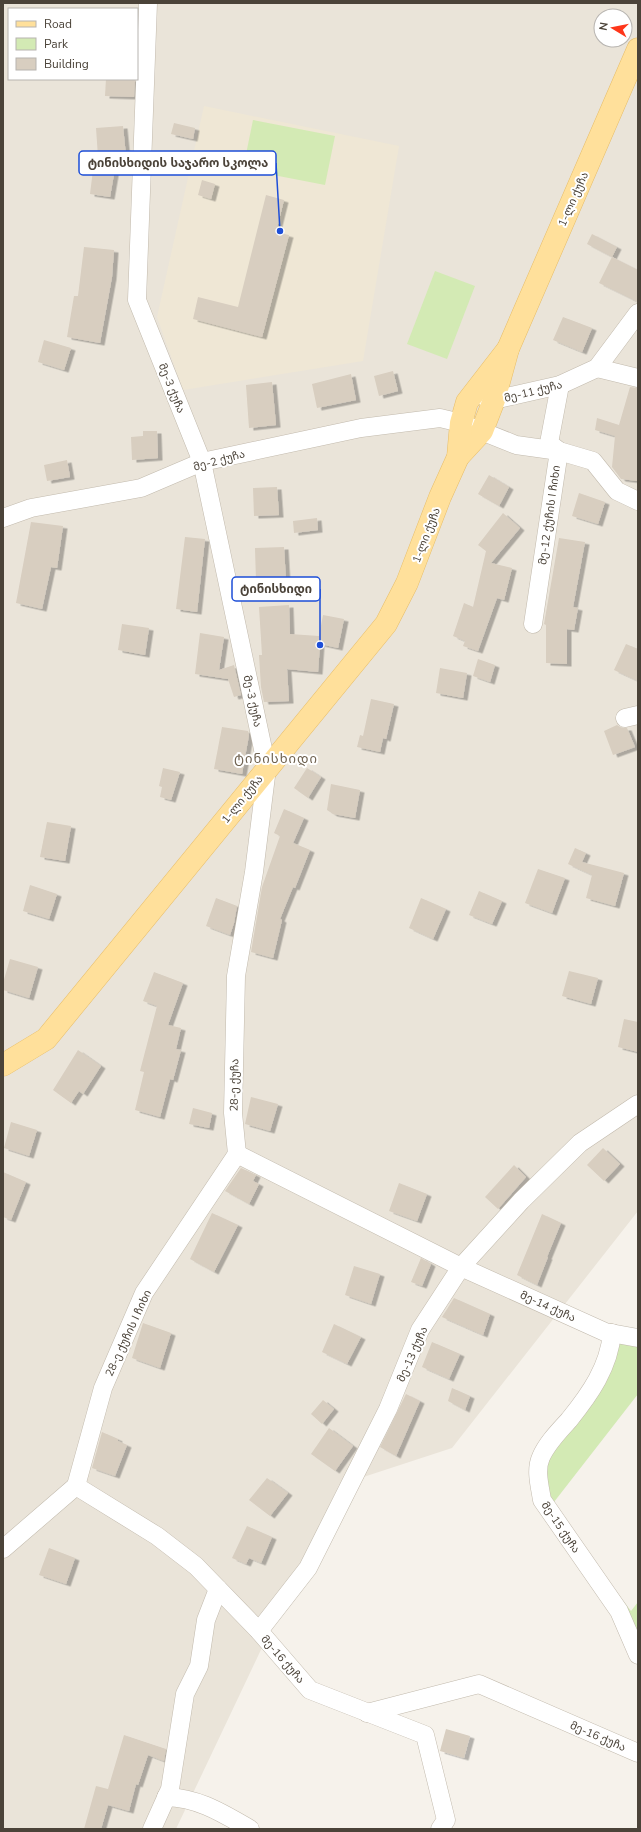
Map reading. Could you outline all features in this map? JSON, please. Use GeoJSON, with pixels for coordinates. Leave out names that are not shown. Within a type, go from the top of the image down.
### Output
{"type":"FeatureCollection","features":[{"type":"Feature","properties":{"kind":"main road","name":"1-ლი ქუჩა"},"geometry":{"type":"LineString","coordinates":[[458,457],[482,431],[494,400],[508,349],[638,49]]}},
{"type":"Feature","properties":{"kind":"main road","name":"1-ლი ქუჩა"},"geometry":{"type":"LineString","coordinates":[[3,1065],[46,1039],[386,624],[407,583],[440,497],[458,457],[467,405],[508,349]]}},
{"type":"Feature","properties":{"kind":"street","name":"მე-3 ქუჩა"},"geometry":{"type":"LineString","coordinates":[[148,3],[137,300],[202,462],[268,768]]}},
{"type":"Feature","properties":{"kind":"street","name":"მე-11 ქუჩა"},"geometry":{"type":"LineString","coordinates":[[494,400],[560,385],[597,368],[638,313]]}},
{"type":"Feature","properties":{"kind":"street"},"geometry":{"type":"LineString","coordinates":[[597,368],[638,378]]}},
{"type":"Feature","properties":{"kind":"street","name":"მე-12 ქუჩის I ჩიხი"},"geometry":{"type":"LineString","coordinates":[[534,624],[559,451],[549,443],[560,385]]}},
{"type":"Feature","properties":{"kind":"street"},"geometry":{"type":"LineString","coordinates":[[494,400],[467,405],[482,431],[516,445],[559,451],[593,461],[617,491],[638,501]]}},
{"type":"Feature","properties":{"kind":"street","name":"მე-2 ქუჩა"},"geometry":{"type":"LineString","coordinates":[[3,518],[31,508],[141,488],[202,462],[361,428],[440,418],[467,405]]}},
{"type":"Feature","properties":{"kind":"street","name":"28-ე ქუჩა"},"geometry":{"type":"LineString","coordinates":[[237,1154],[233,1113],[236,976],[254,872],[268,768]]}},
{"type":"Feature","properties":{"kind":"street","name":"მე-13 ქუჩა"},"geometry":{"type":"LineString","coordinates":[[259,1631],[308,1568],[388,1409],[420,1330],[461,1267],[521,1201],[580,1143],[638,1104]]}},
{"type":"Feature","properties":{"kind":"street"},"geometry":{"type":"LineString","coordinates":[[237,1154],[461,1267]]}},
{"type":"Feature","properties":{"kind":"street","name":"28-ე ქუჩის I ჩიხი"},"geometry":{"type":"LineString","coordinates":[[76,1486],[103,1388],[144,1293],[237,1154]]}},
{"type":"Feature","properties":{"kind":"street","name":"მე-14 ქუჩა"},"geometry":{"type":"LineString","coordinates":[[461,1267],[605,1332],[638,1338]]}},
{"type":"Feature","properties":{"kind":"street","name":"მე-15 ქუჩა"},"geometry":{"type":"LineString","coordinates":[[612,1333],[610,1350],[603,1370],[582,1404],[555,1436],[540,1458],[538,1479],[542,1500],[619,1610],[638,1655]]}},
{"type":"Feature","properties":{"kind":"street"},"geometry":{"type":"LineString","coordinates":[[3,1549],[76,1486]]}},
{"type":"Feature","properties":{"kind":"street","name":"მე-16 ქუჩა"},"geometry":{"type":"LineString","coordinates":[[76,1486],[157,1536],[196,1566],[259,1631],[310,1690],[368,1713],[479,1684],[638,1753]]}},
{"type":"Feature","properties":{"kind":"street"},"geometry":{"type":"LineString","coordinates":[[152,1829],[170,1789],[185,1694],[199,1666],[206,1620],[218,1589]]}},
{"type":"Feature","properties":{"kind":"street"},"geometry":{"type":"LineString","coordinates":[[368,1713],[424,1735],[448,1826]]}},
{"type":"Feature","properties":{"kind":"street"},"geometry":{"type":"LineString","coordinates":[[166,1797],[180,1797],[195,1800],[215,1809],[250,1829]]}},
{"type":"Feature","properties":{"kind":"shaded area","name":"ტინისხიდი"},"geometry":{"type":"Polygon","coordinates":[[[3,3],[638,3],[638,1211],[452,1448],[339,1485],[176,1829],[3,1829],[3,3]]]}},
{"type":"Feature","properties":{"kind":"shaded area"},"geometry":{"type":"Polygon","coordinates":[[[204,106],[399,146],[363,361],[183,390],[157,317],[204,106]]]}},
{"type":"Feature","properties":{"kind":"green space"},"geometry":{"type":"Polygon","coordinates":[[[253,120],[335,136],[325,185],[243,169],[253,120]]]}},
{"type":"Feature","properties":{"kind":"green space"},"geometry":{"type":"Polygon","coordinates":[[[435,271],[475,286],[447,359],[407,344],[435,271]]]}},
{"type":"Feature","properties":{"kind":"green space"},"geometry":{"type":"Polygon","coordinates":[[[612,1333],[638,1338],[638,1394],[554,1502],[601,1572],[631,1611],[638,1602],[638,1655],[542,1500],[540,1458],[582,1404],[612,1333]]]}},
{"type":"Feature","properties":{"kind":"building"},"geometry":{"type":"Polygon","coordinates":[[[106,80],[135,80],[134,97],[105,96],[106,80]]]}},
{"type":"Feature","properties":{"kind":"building"},"geometry":{"type":"Polygon","coordinates":[[[174,123],[195,128],[193,139],[171,134],[174,123]]]}},
{"type":"Feature","properties":{"kind":"building"},"geometry":{"type":"Polygon","coordinates":[[[123,126],[126,156],[117,157],[110,197],[90,194],[93,170],[99,171],[96,128],[123,126]]]}},
{"type":"Feature","properties":{"kind":"building"},"geometry":{"type":"Polygon","coordinates":[[[202,180],[215,184],[211,199],[198,195],[202,180]]]}},
{"type":"Feature","properties":{"kind":"building"},"geometry":{"type":"Polygon","coordinates":[[[266,195],[284,200],[276,232],[289,235],[262,337],[193,319],[198,297],[238,307],[266,195]]]}},
{"type":"Feature","properties":{"kind":"building"},"geometry":{"type":"Polygon","coordinates":[[[592,234],[617,247],[612,257],[587,244],[592,234]]]}},
{"type":"Feature","properties":{"kind":"building"},"geometry":{"type":"Polygon","coordinates":[[[84,247],[114,250],[112,277],[100,343],[67,337],[74,296],[78,296],[84,247]]]}},
{"type":"Feature","properties":{"kind":"building"},"geometry":{"type":"Polygon","coordinates":[[[612,257],[638,270],[638,302],[599,283],[612,257]]]}},
{"type":"Feature","properties":{"kind":"building"},"geometry":{"type":"Polygon","coordinates":[[[563,317],[592,328],[582,352],[553,340],[563,317]]]}},
{"type":"Feature","properties":{"kind":"building"},"geometry":{"type":"Polygon","coordinates":[[[44,340],[71,348],[64,370],[38,362],[44,340]]]}},
{"type":"Feature","properties":{"kind":"building"},"geometry":{"type":"Polygon","coordinates":[[[393,371],[398,391],[379,396],[374,376],[393,371]]]}},
{"type":"Feature","properties":{"kind":"building"},"geometry":{"type":"Polygon","coordinates":[[[351,374],[356,400],[317,408],[312,384],[351,374]]]}},
{"type":"Feature","properties":{"kind":"building"},"geometry":{"type":"Polygon","coordinates":[[[272,382],[276,425],[249,428],[246,385],[272,382]]]}},
{"type":"Feature","properties":{"kind":"building"},"geometry":{"type":"Polygon","coordinates":[[[630,387],[638,388],[638,481],[621,479],[612,467],[615,436],[595,430],[597,418],[619,425],[630,387]]]}},
{"type":"Feature","properties":{"kind":"building"},"geometry":{"type":"Polygon","coordinates":[[[143,431],[157,431],[158,458],[132,460],[131,437],[143,436],[143,431]]]}},
{"type":"Feature","properties":{"kind":"building"},"geometry":{"type":"Polygon","coordinates":[[[67,460],[70,477],[47,481],[44,465],[67,460]]]}},
{"type":"Feature","properties":{"kind":"building"},"geometry":{"type":"Polygon","coordinates":[[[489,475],[509,487],[499,506],[478,494],[489,475]]]}},
{"type":"Feature","properties":{"kind":"building"},"geometry":{"type":"Polygon","coordinates":[[[277,487],[279,515],[254,516],[253,488],[277,487]]]}},
{"type":"Feature","properties":{"kind":"building"},"geometry":{"type":"Polygon","coordinates":[[[579,493],[605,502],[598,524],[572,516],[579,493]]]}},
{"type":"Feature","properties":{"kind":"building"},"geometry":{"type":"Polygon","coordinates":[[[503,513],[520,528],[491,563],[512,568],[504,600],[497,598],[478,651],[463,646],[465,641],[453,636],[464,603],[473,607],[486,551],[478,545],[503,513]]]}},
{"type":"Feature","properties":{"kind":"building"},"geometry":{"type":"Polygon","coordinates":[[[317,518],[318,530],[294,533],[293,521],[317,518]]]}},
{"type":"Feature","properties":{"kind":"building"},"geometry":{"type":"Polygon","coordinates":[[[31,522],[63,526],[57,568],[51,567],[42,609],[16,603],[31,522]]]}},
{"type":"Feature","properties":{"kind":"building"},"geometry":{"type":"Polygon","coordinates":[[[185,537],[205,539],[197,612],[176,609],[185,537]]]}},
{"type":"Feature","properties":{"kind":"building"},"geometry":{"type":"Polygon","coordinates":[[[559,538],[585,542],[573,607],[578,608],[574,630],[567,629],[567,664],[546,663],[546,625],[544,624],[559,538]]]}},
{"type":"Feature","properties":{"kind":"building"},"geometry":{"type":"Polygon","coordinates":[[[284,547],[286,580],[256,581],[255,548],[284,547]]]}},
{"type":"Feature","properties":{"kind":"building"},"geometry":{"type":"Polygon","coordinates":[[[289,605],[290,634],[319,636],[323,615],[344,619],[338,648],[320,644],[318,672],[287,669],[289,701],[264,702],[261,687],[259,655],[262,655],[259,607],[289,605]]]}},
{"type":"Feature","properties":{"kind":"building"},"geometry":{"type":"Polygon","coordinates":[[[122,624],[149,628],[145,655],[118,650],[122,624]]]}},
{"type":"Feature","properties":{"kind":"building"},"geometry":{"type":"Polygon","coordinates":[[[200,633],[224,637],[219,670],[234,665],[241,695],[234,697],[228,679],[195,674],[200,633]]]}},
{"type":"Feature","properties":{"kind":"building"},"geometry":{"type":"Polygon","coordinates":[[[626,644],[638,649],[638,681],[614,670],[626,644]]]}},
{"type":"Feature","properties":{"kind":"building"},"geometry":{"type":"Polygon","coordinates":[[[478,659],[495,665],[490,682],[473,676],[478,659]]]}},
{"type":"Feature","properties":{"kind":"building"},"geometry":{"type":"Polygon","coordinates":[[[440,668],[467,673],[463,698],[436,693],[440,668]]]}},
{"type":"Feature","properties":{"kind":"building"},"geometry":{"type":"Polygon","coordinates":[[[371,699],[394,704],[386,739],[383,738],[380,752],[357,747],[360,735],[363,736],[371,699]]]}},
{"type":"Feature","properties":{"kind":"building"},"geometry":{"type":"Polygon","coordinates":[[[617,725],[622,728],[627,728],[635,747],[613,755],[604,731],[617,725]]]}},
{"type":"Feature","properties":{"kind":"building"},"geometry":{"type":"Polygon","coordinates":[[[222,727],[248,731],[249,735],[242,774],[214,769],[222,727]]]}},
{"type":"Feature","properties":{"kind":"building"},"geometry":{"type":"Polygon","coordinates":[[[163,768],[180,772],[171,800],[160,797],[162,787],[159,786],[163,768]]]}},
{"type":"Feature","properties":{"kind":"building"},"geometry":{"type":"Polygon","coordinates":[[[307,768],[321,777],[308,798],[294,788],[307,768]]]}},
{"type":"Feature","properties":{"kind":"building"},"geometry":{"type":"Polygon","coordinates":[[[331,784],[360,790],[355,818],[333,814],[327,810],[331,784]]]}},
{"type":"Feature","properties":{"kind":"building"},"geometry":{"type":"Polygon","coordinates":[[[284,809],[304,818],[293,843],[310,850],[295,888],[293,887],[280,919],[282,920],[273,958],[251,952],[262,887],[280,836],[274,833],[284,809]]]}},
{"type":"Feature","properties":{"kind":"building"},"geometry":{"type":"Polygon","coordinates":[[[47,822],[71,826],[65,861],[40,857],[47,822]]]}},
{"type":"Feature","properties":{"kind":"building"},"geometry":{"type":"Polygon","coordinates":[[[575,848],[586,853],[582,862],[624,873],[615,906],[586,898],[592,875],[568,864],[575,848]]]}},
{"type":"Feature","properties":{"kind":"building"},"geometry":{"type":"Polygon","coordinates":[[[538,869],[565,878],[552,913],[525,903],[538,869]]]}},
{"type":"Feature","properties":{"kind":"building"},"geometry":{"type":"Polygon","coordinates":[[[30,885],[57,894],[49,919],[23,911],[30,885]]]}},
{"type":"Feature","properties":{"kind":"building"},"geometry":{"type":"Polygon","coordinates":[[[479,891],[502,901],[492,924],[469,915],[479,891]]]}},
{"type":"Feature","properties":{"kind":"building"},"geometry":{"type":"Polygon","coordinates":[[[216,898],[237,906],[230,935],[206,926],[216,898]]]}},
{"type":"Feature","properties":{"kind":"building"},"geometry":{"type":"Polygon","coordinates":[[[421,898],[446,909],[433,939],[409,928],[421,898]]]}},
{"type":"Feature","properties":{"kind":"building"},"geometry":{"type":"Polygon","coordinates":[[[10,959],[38,967],[29,998],[3,990],[3,983],[10,959]]]}},
{"type":"Feature","properties":{"kind":"building"},"geometry":{"type":"Polygon","coordinates":[[[569,971],[598,978],[591,1004],[562,996],[569,971]]]}},
{"type":"Feature","properties":{"kind":"building"},"geometry":{"type":"Polygon","coordinates":[[[154,972],[183,983],[168,1025],[181,1028],[176,1049],[181,1050],[173,1080],[170,1079],[160,1117],[135,1110],[144,1072],[140,1071],[157,1006],[143,1001],[154,972]]]}},
{"type":"Feature","properties":{"kind":"building"},"geometry":{"type":"Polygon","coordinates":[[[624,1019],[638,1022],[638,1052],[618,1047],[624,1019]]]}},
{"type":"Feature","properties":{"kind":"building"},"geometry":{"type":"Polygon","coordinates":[[[78,1050],[101,1066],[83,1094],[79,1091],[71,1103],[53,1090],[78,1050]]]}},
{"type":"Feature","properties":{"kind":"building"},"geometry":{"type":"Polygon","coordinates":[[[251,1097],[278,1104],[270,1131],[245,1124],[251,1097]]]}},
{"type":"Feature","properties":{"kind":"building"},"geometry":{"type":"Polygon","coordinates":[[[193,1108],[212,1113],[209,1128],[189,1124],[193,1108]]]}},
{"type":"Feature","properties":{"kind":"building"},"geometry":{"type":"Polygon","coordinates":[[[11,1122],[37,1130],[29,1156],[4,1148],[11,1122]]]}},
{"type":"Feature","properties":{"kind":"building"},"geometry":{"type":"Polygon","coordinates":[[[603,1148],[620,1164],[604,1181],[587,1165],[603,1148]]]}},
{"type":"Feature","properties":{"kind":"building"},"geometry":{"type":"Polygon","coordinates":[[[514,1165],[526,1177],[498,1209],[485,1197],[514,1165]]]}},
{"type":"Feature","properties":{"kind":"building"},"geometry":{"type":"Polygon","coordinates":[[[241,1168],[256,1175],[253,1181],[259,1184],[249,1204],[225,1191],[241,1168]]]}},
{"type":"Feature","properties":{"kind":"building"},"geometry":{"type":"Polygon","coordinates":[[[3,1172],[26,1182],[11,1220],[3,1217],[3,1172]]]}},
{"type":"Feature","properties":{"kind":"building"},"geometry":{"type":"Polygon","coordinates":[[[399,1183],[427,1194],[417,1221],[389,1211],[399,1183]]]}},
{"type":"Feature","properties":{"kind":"building"},"geometry":{"type":"Polygon","coordinates":[[[212,1213],[238,1225],[214,1272],[190,1259],[212,1213]]]}},
{"type":"Feature","properties":{"kind":"building"},"geometry":{"type":"Polygon","coordinates":[[[542,1214],[561,1223],[537,1285],[517,1275],[542,1214]]]}},
{"type":"Feature","properties":{"kind":"building"},"geometry":{"type":"Polygon","coordinates":[[[421,1258],[431,1264],[422,1286],[411,1282],[421,1258]]]}},
{"type":"Feature","properties":{"kind":"building"},"geometry":{"type":"Polygon","coordinates":[[[354,1266],[380,1274],[371,1304],[345,1295],[354,1266]]]}},
{"type":"Feature","properties":{"kind":"building"},"geometry":{"type":"Polygon","coordinates":[[[454,1298],[490,1314],[483,1335],[442,1317],[454,1298]]]}},
{"type":"Feature","properties":{"kind":"building"},"geometry":{"type":"Polygon","coordinates":[[[143,1323],[171,1333],[160,1368],[132,1358],[143,1323]]]}},
{"type":"Feature","properties":{"kind":"building"},"geometry":{"type":"Polygon","coordinates":[[[334,1324],[361,1337],[347,1364],[322,1352],[334,1324]]]}},
{"type":"Feature","properties":{"kind":"building"},"geometry":{"type":"Polygon","coordinates":[[[432,1342],[460,1354],[449,1379],[422,1367],[432,1342]]]}},
{"type":"Feature","properties":{"kind":"building"},"geometry":{"type":"Polygon","coordinates":[[[452,1388],[470,1396],[465,1410],[448,1401],[452,1388]]]}},
{"type":"Feature","properties":{"kind":"building"},"geometry":{"type":"Polygon","coordinates":[[[406,1394],[420,1401],[396,1456],[380,1447],[406,1394]]]}},
{"type":"Feature","properties":{"kind":"building"},"geometry":{"type":"Polygon","coordinates":[[[323,1400],[334,1409],[322,1424],[311,1414],[323,1400]]]}},
{"type":"Feature","properties":{"kind":"building"},"geometry":{"type":"Polygon","coordinates":[[[329,1428],[353,1446],[335,1471],[311,1454],[329,1428]]]}},
{"type":"Feature","properties":{"kind":"building"},"geometry":{"type":"Polygon","coordinates":[[[102,1432],[127,1445],[115,1476],[92,1468],[102,1432]]]}},
{"type":"Feature","properties":{"kind":"building"},"geometry":{"type":"Polygon","coordinates":[[[267,1478],[288,1493],[270,1516],[249,1500],[267,1478]]]}},
{"type":"Feature","properties":{"kind":"building"},"geometry":{"type":"Polygon","coordinates":[[[247,1526],[272,1537],[261,1563],[249,1558],[246,1564],[232,1558],[247,1526]]]}},
{"type":"Feature","properties":{"kind":"building"},"geometry":{"type":"Polygon","coordinates":[[[49,1548],[75,1558],[66,1584],[39,1575],[49,1548]]]}},
{"type":"Feature","properties":{"kind":"building"},"geometry":{"type":"Polygon","coordinates":[[[446,1729],[470,1736],[464,1758],[440,1751],[446,1729]]]}},
{"type":"Feature","properties":{"kind":"building"},"geometry":{"type":"Polygon","coordinates":[[[124,1735],[166,1749],[164,1761],[148,1755],[138,1785],[136,1784],[129,1811],[108,1805],[101,1829],[84,1829],[96,1786],[108,1789],[124,1735]]]}},
{"type":"Feature","properties":{"kind":"place","name":"ტინისხიდის საჯარო სკოლა"},"geometry":{"type":"Point","coordinates":[280,231]}},
{"type":"Feature","properties":{"kind":"place","name":"ტინისხიდი"},"geometry":{"type":"Point","coordinates":[320,645]}},
{"type":"Feature","properties":{"kind":"district","name":"ტინისხიდი"},"geometry":{"type":"Point","coordinates":[276,758]}}]}
